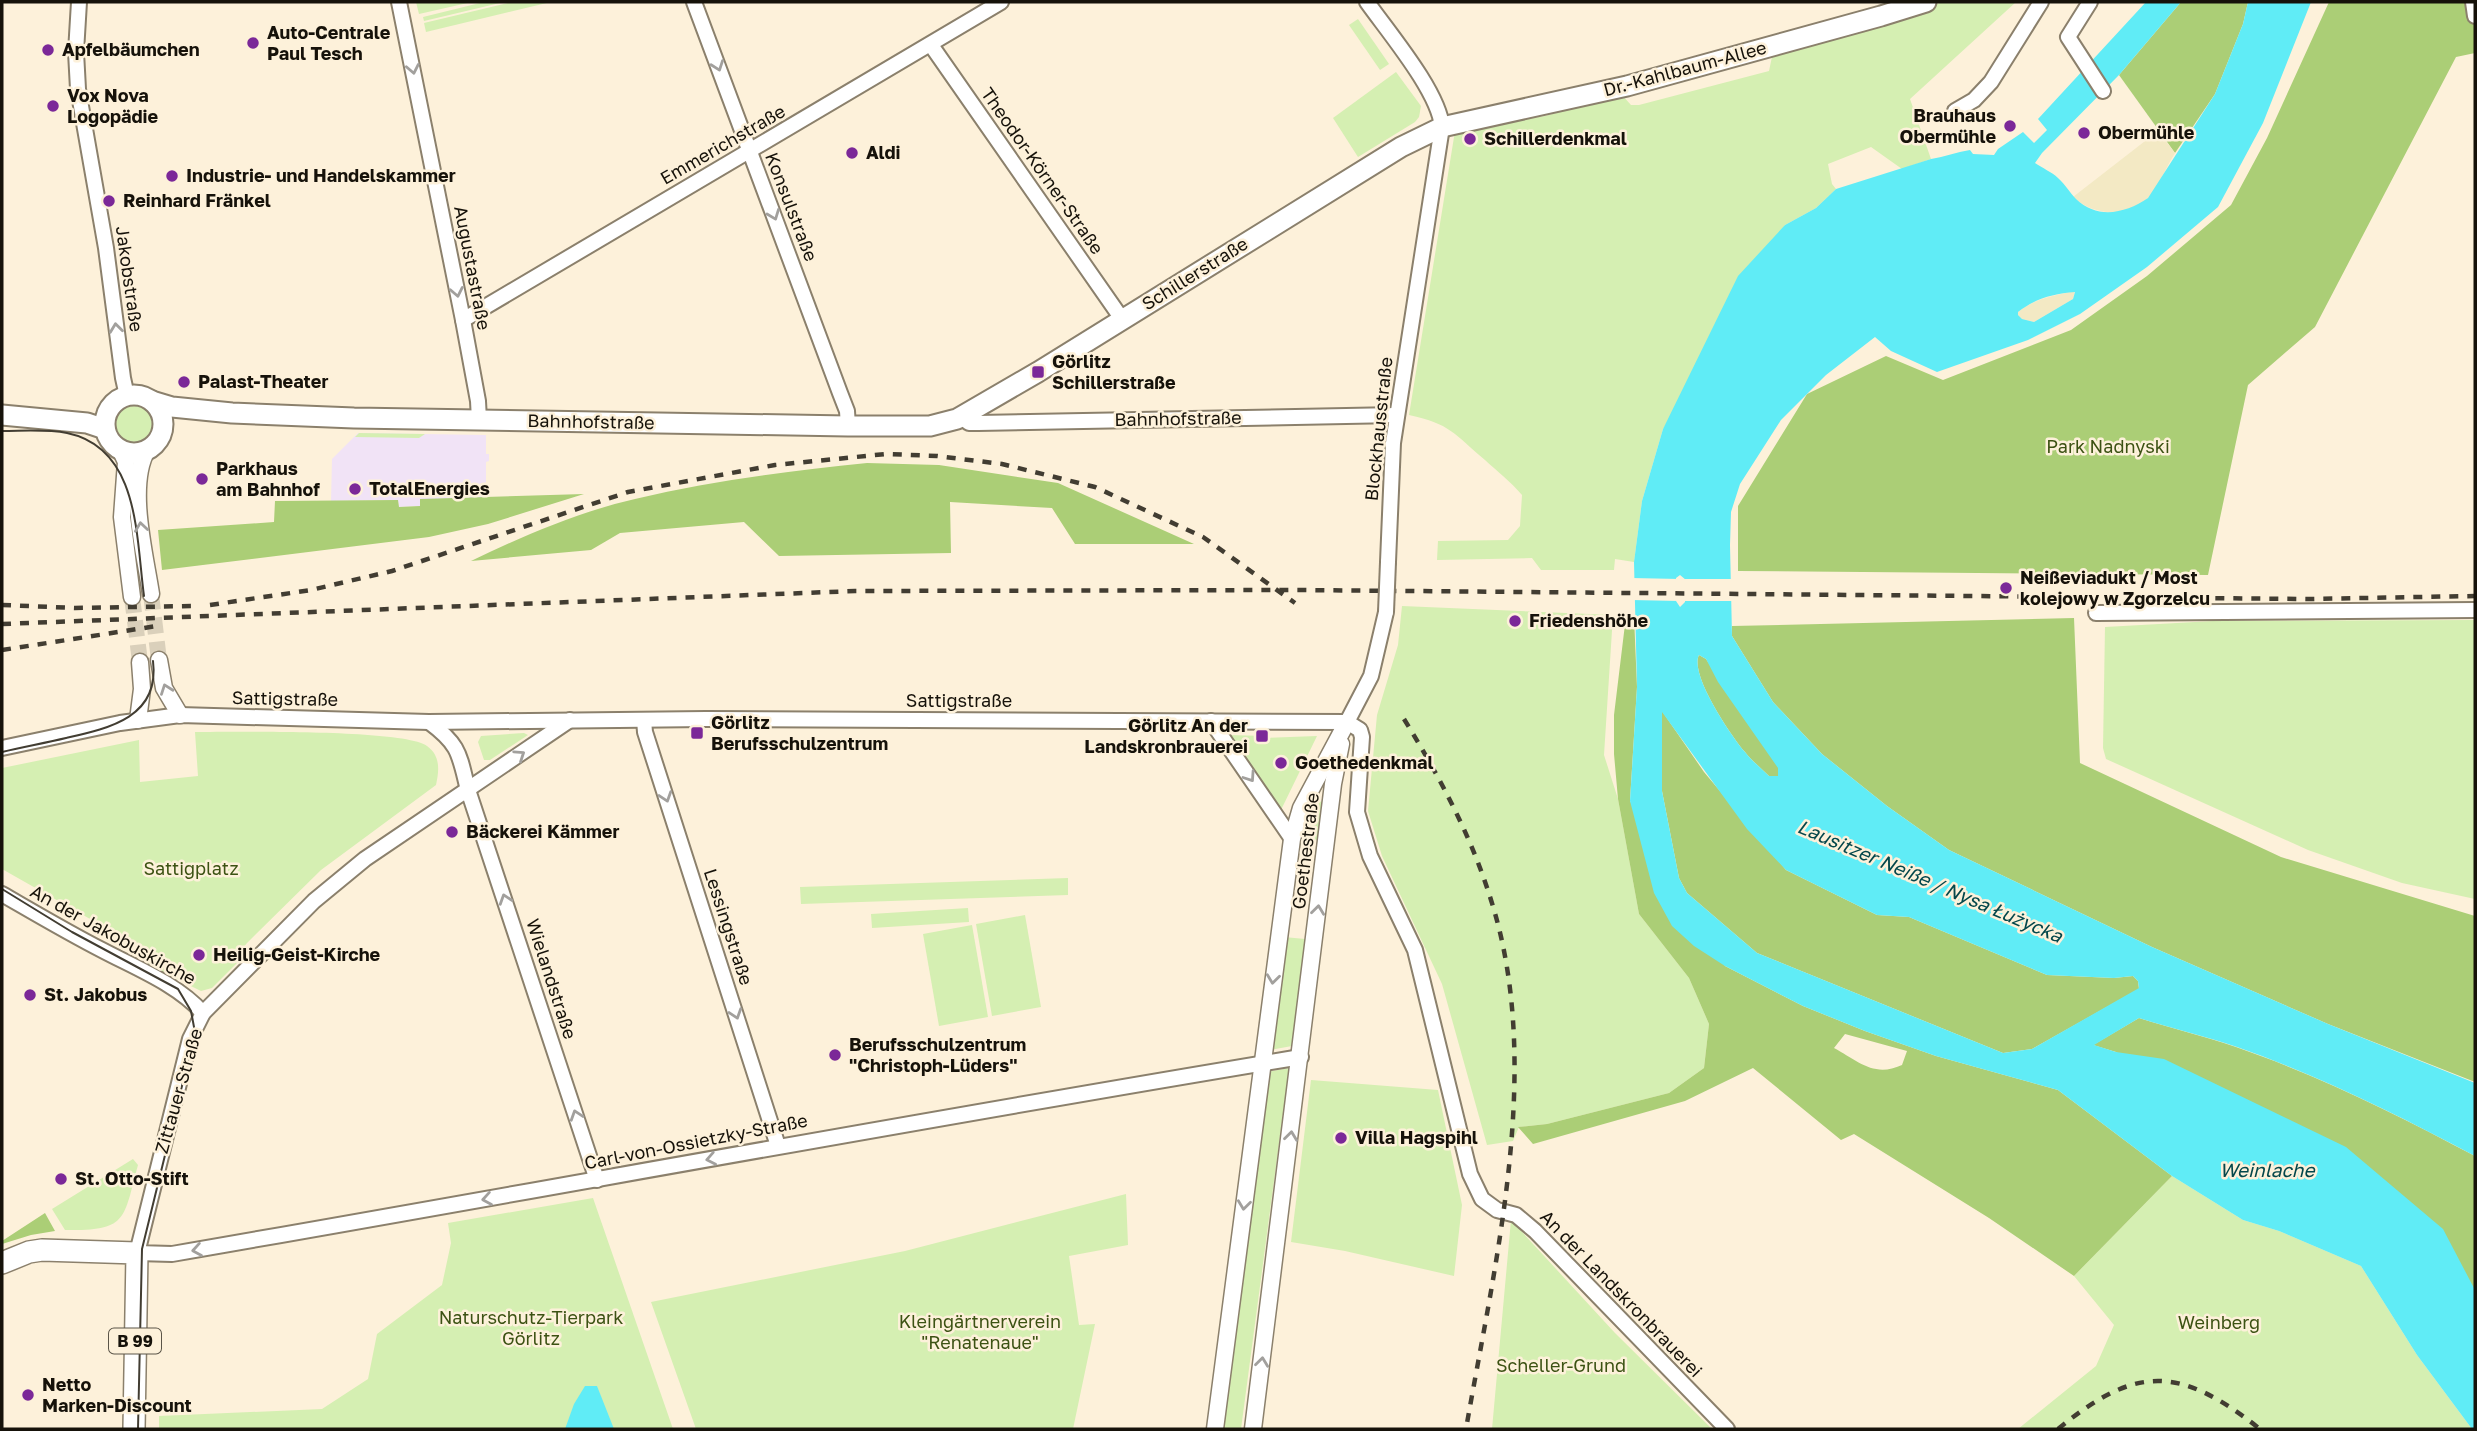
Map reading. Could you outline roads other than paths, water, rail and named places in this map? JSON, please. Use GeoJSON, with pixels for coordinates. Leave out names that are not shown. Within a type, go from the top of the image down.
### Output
{"type":"FeatureCollection","features":[{"type":"Feature","properties":{"kind":"main road","name":"Dr.-Kahlbaum-Allee"},"geometry":{"type":"LineString","coordinates":[[1442,127],[1627,86],[1926,2]]}},
{"type":"Feature","properties":{"kind":"main road","name":"Schillerstraße"},"geometry":{"type":"LineString","coordinates":[[955,420],[1401,147],[1442,127]]}},
{"type":"Feature","properties":{"kind":"main road","name":"Bahnhofstraße"},"geometry":{"type":"LineString","coordinates":[[127,396],[138,395],[172,407],[232,413],[848,426],[930,426],[955,420]]}},
{"type":"Feature","properties":{"kind":"main road"},"geometry":{"type":"LineString","coordinates":[[127,396],[110,407],[105,429],[110,441],[120,449],[136,453],[147,450]]}},
{"type":"Feature","properties":{"kind":"main road"},"geometry":{"type":"LineString","coordinates":[[152,401],[161,416],[161,433]]}},
{"type":"Feature","properties":{"kind":"main road"},"geometry":{"type":"LineString","coordinates":[[30,416],[96,411],[110,407]]}},
{"type":"Feature","properties":{"kind":"main road","name":"Bahnhofstraße"},"geometry":{"type":"LineString","coordinates":[[147,450],[169,426],[183,420],[232,413]]}},
{"type":"Feature","properties":{"kind":"main road"},"geometry":{"type":"LineString","coordinates":[[2,415],[93,424],[105,429]]}},
{"type":"Feature","properties":{"kind":"main road"},"geometry":{"type":"LineString","coordinates":[[2,1263],[42,1250],[137,1253]]}},
{"type":"Feature","properties":{"kind":"main road","name":"Zittauer Straße"},"geometry":{"type":"LineString","coordinates":[[134,1429],[137,1253]]}},
{"type":"Feature","properties":{"kind":"street","name":"Jakobstraße"},"geometry":{"type":"LineString","coordinates":[[79,2],[76,52],[78,89],[106,248],[127,396]]}},
{"type":"Feature","properties":{"kind":"street","name":"Augustastraße"},"geometry":{"type":"LineString","coordinates":[[399,2],[463,320],[477,396],[478,420]]}},
{"type":"Feature","properties":{"kind":"street","name":"Konsulstraße"},"geometry":{"type":"LineString","coordinates":[[694,2],[847,411],[848,426]]}},
{"type":"Feature","properties":{"kind":"street","name":"Emmerichstraße"},"geometry":{"type":"LineString","coordinates":[[463,320],[1001,2]]}},
{"type":"Feature","properties":{"kind":"street"},"geometry":{"type":"LineString","coordinates":[[1367,2],[1430,91],[1442,127]]}},
{"type":"Feature","properties":{"kind":"street"},"geometry":{"type":"LineString","coordinates":[[1955,111],[1974,100],[1991,82],[2041,2]]}},
{"type":"Feature","properties":{"kind":"street"},"geometry":{"type":"LineString","coordinates":[[2090,2],[2068,37],[2103,91]]}},
{"type":"Feature","properties":{"kind":"street"},"geometry":{"type":"LineString","coordinates":[[2473,2],[2475,16]]}},
{"type":"Feature","properties":{"kind":"street","name":"Theodor-Körner-Straße"},"geometry":{"type":"LineString","coordinates":[[931,45],[1122,319]]}},
{"type":"Feature","properties":{"kind":"street","name":"Blockhausstraße"},"geometry":{"type":"LineString","coordinates":[[1345,726],[1371,676],[1386,612],[1393,443],[1442,127]]}},
{"type":"Feature","properties":{"kind":"street","name":"Bahnhofstraße"},"geometry":{"type":"LineString","coordinates":[[955,420],[978,423],[1397,415]]}},
{"type":"Feature","properties":{"kind":"street"},"geometry":{"type":"LineString","coordinates":[[120,449],[126,463],[122,517],[132,597]]}},
{"type":"Feature","properties":{"kind":"street"},"geometry":{"type":"LineString","coordinates":[[147,450],[139,465],[137,486],[151,594]]}},
{"type":"Feature","properties":{"kind":"street"},"geometry":{"type":"LineString","coordinates":[[2096,613],[2475,610]]}},
{"type":"Feature","properties":{"kind":"street"},"geometry":{"type":"LineString","coordinates":[[159,660],[164,688],[180,715]]}},
{"type":"Feature","properties":{"kind":"street"},"geometry":{"type":"LineString","coordinates":[[138,720],[142,689],[141,662]]}},
{"type":"Feature","properties":{"kind":"street","name":"Sattigstraße"},"geometry":{"type":"LineString","coordinates":[[2,748],[138,720],[180,715],[429,722],[571,719],[1212,721],[1345,726]]}},
{"type":"Feature","properties":{"kind":"street"},"geometry":{"type":"LineString","coordinates":[[429,722],[448,736],[458,749],[468,790],[571,719]]}},
{"type":"Feature","properties":{"kind":"street","name":"Lessingstraße"},"geometry":{"type":"LineString","coordinates":[[644,720],[645,732],[778,1146]]}},
{"type":"Feature","properties":{"kind":"street","name":"Goethestraße"},"geometry":{"type":"LineString","coordinates":[[1212,721],[1292,839]]}},
{"type":"Feature","properties":{"kind":"street","name":"Goethestraße"},"geometry":{"type":"LineString","coordinates":[[1215,1429],[1292,839],[1301,808],[1345,726]]}},
{"type":"Feature","properties":{"kind":"street","name":"Goethestraße"},"geometry":{"type":"LineString","coordinates":[[1253,1429],[1333,784],[1345,726]]}},
{"type":"Feature","properties":{"kind":"street","name":"An der Landskronbrauerei"},"geometry":{"type":"LineString","coordinates":[[1345,726],[1360,730],[1362,737],[1357,812],[1370,856],[1415,950],[1466,1162],[1482,1199],[1497,1210],[1516,1215],[1535,1231],[1727,1429]]}},
{"type":"Feature","properties":{"kind":"street","name":"Zittauer Straße"},"geometry":{"type":"LineString","coordinates":[[137,1253],[190,1039],[203,1013],[314,901],[365,859],[468,790]]}},
{"type":"Feature","properties":{"kind":"street","name":"Wielandstraße"},"geometry":{"type":"LineString","coordinates":[[468,790],[597,1180]]}},
{"type":"Feature","properties":{"kind":"street","name":"An der Jakobuskirche"},"geometry":{"type":"LineString","coordinates":[[2,894],[58,928],[164,983],[193,1002],[203,1013]]}},
{"type":"Feature","properties":{"kind":"street"},"geometry":{"type":"LineString","coordinates":[[1263,1063],[1301,1057]]}},
{"type":"Feature","properties":{"kind":"street","name":"Carl-von-Ossietzky-Straße"},"geometry":{"type":"LineString","coordinates":[[137,1253],[172,1254],[1263,1063]]}},
{"type":"Feature","properties":{"kind":"water"},"geometry":{"type":"Polygon","coordinates":[[[2146,2],[2181,2],[2119,75],[2035,163],[2056,176],[2076,199],[2093,210],[2112,212],[2131,207],[2148,198],[2215,94],[2243,24],[2248,2],[2311,2],[2263,123],[2218,207],[2147,267],[2080,314],[2028,340],[1937,372],[1891,351],[1875,337],[1826,375],[1781,420],[1740,484],[1731,512],[1732,636],[1773,702],[1822,754],[1887,806],[1949,850],[2152,947],[2328,1024],[2475,1083],[2475,1156],[2388,1111],[2268,1058],[2139,1018],[2094,1045],[2116,1052],[2164,1059],[2346,1147],[2443,1229],[2475,1290],[2475,1429],[2472,1429],[2417,1355],[2361,1266],[2279,1231],[2243,1220],[2172,1176],[2058,1090],[1936,1056],[1865,1031],[1803,1006],[1725,966],[1694,946],[1672,926],[1654,893],[1630,801],[1637,687],[1634,562],[1642,501],[1663,429],[1738,276],[1785,225],[1816,208],[1836,189],[1965,151],[1994,155],[1998,149],[2023,132],[2034,143],[2047,130],[2038,119],[2146,2]],[[2075,292],[2052,296],[2025,307],[2018,315],[2034,322],[2073,299],[2075,292]],[[1680,575],[1676,578],[1676,601],[1680,607],[1685,602],[1686,580],[1680,575]],[[1699,655],[1700,676],[1713,705],[1739,744],[1769,776],[1778,776],[1778,768],[1718,682],[1706,659],[1699,655]],[[1662,712],[1662,791],[1679,878],[1687,893],[1757,953],[2003,1053],[2032,1049],[2139,988],[2138,981],[2133,976],[2114,978],[2047,975],[1909,917],[1877,915],[1786,870],[1747,829],[1662,712]]]}},
{"type":"Feature","properties":{"kind":"water"},"geometry":{"type":"Polygon","coordinates":[[[585,1386],[597,1386],[614,1429],[565,1429],[574,1404],[585,1386]]]}},
{"type":"Feature","properties":{"kind":"tunnel"},"geometry":{"type":"LineString","coordinates":[[151,594],[159,660]]}},
{"type":"Feature","properties":{"kind":"tunnel"},"geometry":{"type":"LineString","coordinates":[[132,597],[140,662]]}},
{"type":"Feature","properties":{"kind":"tram line"},"geometry":{"type":"LineString","coordinates":[[2,431],[67,433],[91,442],[109,457],[130,498],[144,596]]}},
{"type":"Feature","properties":{"kind":"tram line"},"geometry":{"type":"LineString","coordinates":[[2,752],[99,730],[129,717],[149,695],[153,680],[153,661]]}},
{"type":"Feature","properties":{"kind":"tram line"},"geometry":{"type":"LineString","coordinates":[[2,889],[72,932],[178,989],[191,1011],[193,1041],[142,1249],[138,1429]]}},
{"type":"Feature","properties":{"kind":"railway"},"geometry":{"type":"LineString","coordinates":[[210,605],[311,590],[392,571],[628,492],[775,465],[886,454],[937,456],[1002,464],[1095,487],[1203,537],[1295,603]]}},
{"type":"Feature","properties":{"kind":"railway"},"geometry":{"type":"LineString","coordinates":[[2,624],[855,591],[1298,590],[2308,599],[2475,596]]}},
{"type":"Feature","properties":{"kind":"railway"},"geometry":{"type":"LineString","coordinates":[[2,605],[75,608],[194,606]]}},
{"type":"Feature","properties":{"kind":"railway"},"geometry":{"type":"LineString","coordinates":[[2,650],[157,626]]}},
{"type":"Feature","properties":{"kind":"railway"},"geometry":{"type":"LineString","coordinates":[[1404,719],[1453,806],[1483,876],[1506,964],[1514,1029],[1514,1096],[1501,1232],[1466,1429]]}},
{"type":"Feature","properties":{"kind":"railway"},"geometry":{"type":"LineString","coordinates":[[2058,1429],[2112,1393],[2136,1384],[2159,1381],[2182,1384],[2206,1393],[2260,1429]]}},
{"type":"Feature","properties":{"kind":"place","name":"Auto-Centrale Paul Tesch"},"geometry":{"type":"Point","coordinates":[253,43]}},
{"type":"Feature","properties":{"kind":"place","name":"Apfelbäumchen"},"geometry":{"type":"Point","coordinates":[48,50]}},
{"type":"Feature","properties":{"kind":"place","name":"Vox Nova Logopädie"},"geometry":{"type":"Point","coordinates":[53,106]}},
{"type":"Feature","properties":{"kind":"place","name":"Brauhaus Obermühle"},"geometry":{"type":"Point","coordinates":[2010,126]}},
{"type":"Feature","properties":{"kind":"place","name":"Obermühle"},"geometry":{"type":"Point","coordinates":[2084,133]}},
{"type":"Feature","properties":{"kind":"place","name":"Schillerdenkmal"},"geometry":{"type":"Point","coordinates":[1470,139]}},
{"type":"Feature","properties":{"kind":"place","name":"Aldi"},"geometry":{"type":"Point","coordinates":[852,153]}},
{"type":"Feature","properties":{"kind":"place","name":"Industrie- und Handelskammer"},"geometry":{"type":"Point","coordinates":[172,176]}},
{"type":"Feature","properties":{"kind":"place","name":"Reinhard Fränkel"},"geometry":{"type":"Point","coordinates":[109,201]}},
{"type":"Feature","properties":{"kind":"place","name":"Görlitz Schillerstraße"},"geometry":{"type":"Point","coordinates":[1038,372]}},
{"type":"Feature","properties":{"kind":"place","name":"Palast-Theater"},"geometry":{"type":"Point","coordinates":[184,382]}},
{"type":"Feature","properties":{"kind":"place","name":"Parkhaus am Bahnhof"},"geometry":{"type":"Point","coordinates":[202,479]}},
{"type":"Feature","properties":{"kind":"place","name":"TotalEnergies"},"geometry":{"type":"Point","coordinates":[355,489]}},
{"type":"Feature","properties":{"kind":"place","name":"Neißeviadukt / Most kolejowy w Zgorzelcu"},"geometry":{"type":"Point","coordinates":[2006,588]}},
{"type":"Feature","properties":{"kind":"place","name":"Friedenshöhe"},"geometry":{"type":"Point","coordinates":[1515,621]}},
{"type":"Feature","properties":{"kind":"place","name":"Görlitz Berufsschulzentrum"},"geometry":{"type":"Point","coordinates":[697,733]}},
{"type":"Feature","properties":{"kind":"place","name":"Görlitz An der Landskronbrauerei"},"geometry":{"type":"Point","coordinates":[1262,736]}},
{"type":"Feature","properties":{"kind":"place","name":"Goethedenkmal"},"geometry":{"type":"Point","coordinates":[1281,763]}},
{"type":"Feature","properties":{"kind":"place","name":"Bäckerei Kämmer"},"geometry":{"type":"Point","coordinates":[452,832]}},
{"type":"Feature","properties":{"kind":"place","name":"Heilig-Geist-Kirche"},"geometry":{"type":"Point","coordinates":[199,955]}},
{"type":"Feature","properties":{"kind":"place","name":"St. Jakobus"},"geometry":{"type":"Point","coordinates":[30,995]}},
{"type":"Feature","properties":{"kind":"place","name":"Berufsschulzentrum \"Christoph-Lüders\""},"geometry":{"type":"Point","coordinates":[835,1055]}},
{"type":"Feature","properties":{"kind":"place","name":"Villa Hagspihl"},"geometry":{"type":"Point","coordinates":[1341,1138]}},
{"type":"Feature","properties":{"kind":"place","name":"St. Otto-Stift"},"geometry":{"type":"Point","coordinates":[61,1179]}},
{"type":"Feature","properties":{"kind":"place","name":"Netto Marken-Discount"},"geometry":{"type":"Point","coordinates":[28,1395]}},
{"type":"Feature","properties":{"kind":"park label","name":"Park Nadnyski"},"geometry":{"type":"Point","coordinates":[2108,447]}},
{"type":"Feature","properties":{"kind":"park label","name":"Sattigplatz"},"geometry":{"type":"Point","coordinates":[191,869]}},
{"type":"Feature","properties":{"kind":"park label","name":"Weinberg"},"geometry":{"type":"Point","coordinates":[2219,1323]}},
{"type":"Feature","properties":{"kind":"park label","name":"Naturschutz-Tierpark Görlitz"},"geometry":{"type":"Point","coordinates":[531,1328]}},
{"type":"Feature","properties":{"kind":"park label","name":"Kleingärtnerverein \"Renatenaue\""},"geometry":{"type":"Point","coordinates":[980,1332]}},
{"type":"Feature","properties":{"kind":"park label","name":"Scheller-Grund"},"geometry":{"type":"Point","coordinates":[1561,1366]}},
{"type":"Feature","properties":{"kind":"water label","name":"Lausitzer Neiße / Nysa Łużycka"},"geometry":{"type":"Point","coordinates":[1930,881]}},
{"type":"Feature","properties":{"kind":"water label","name":"Weinlache"},"geometry":{"type":"Point","coordinates":[2267,1170]}}]}
